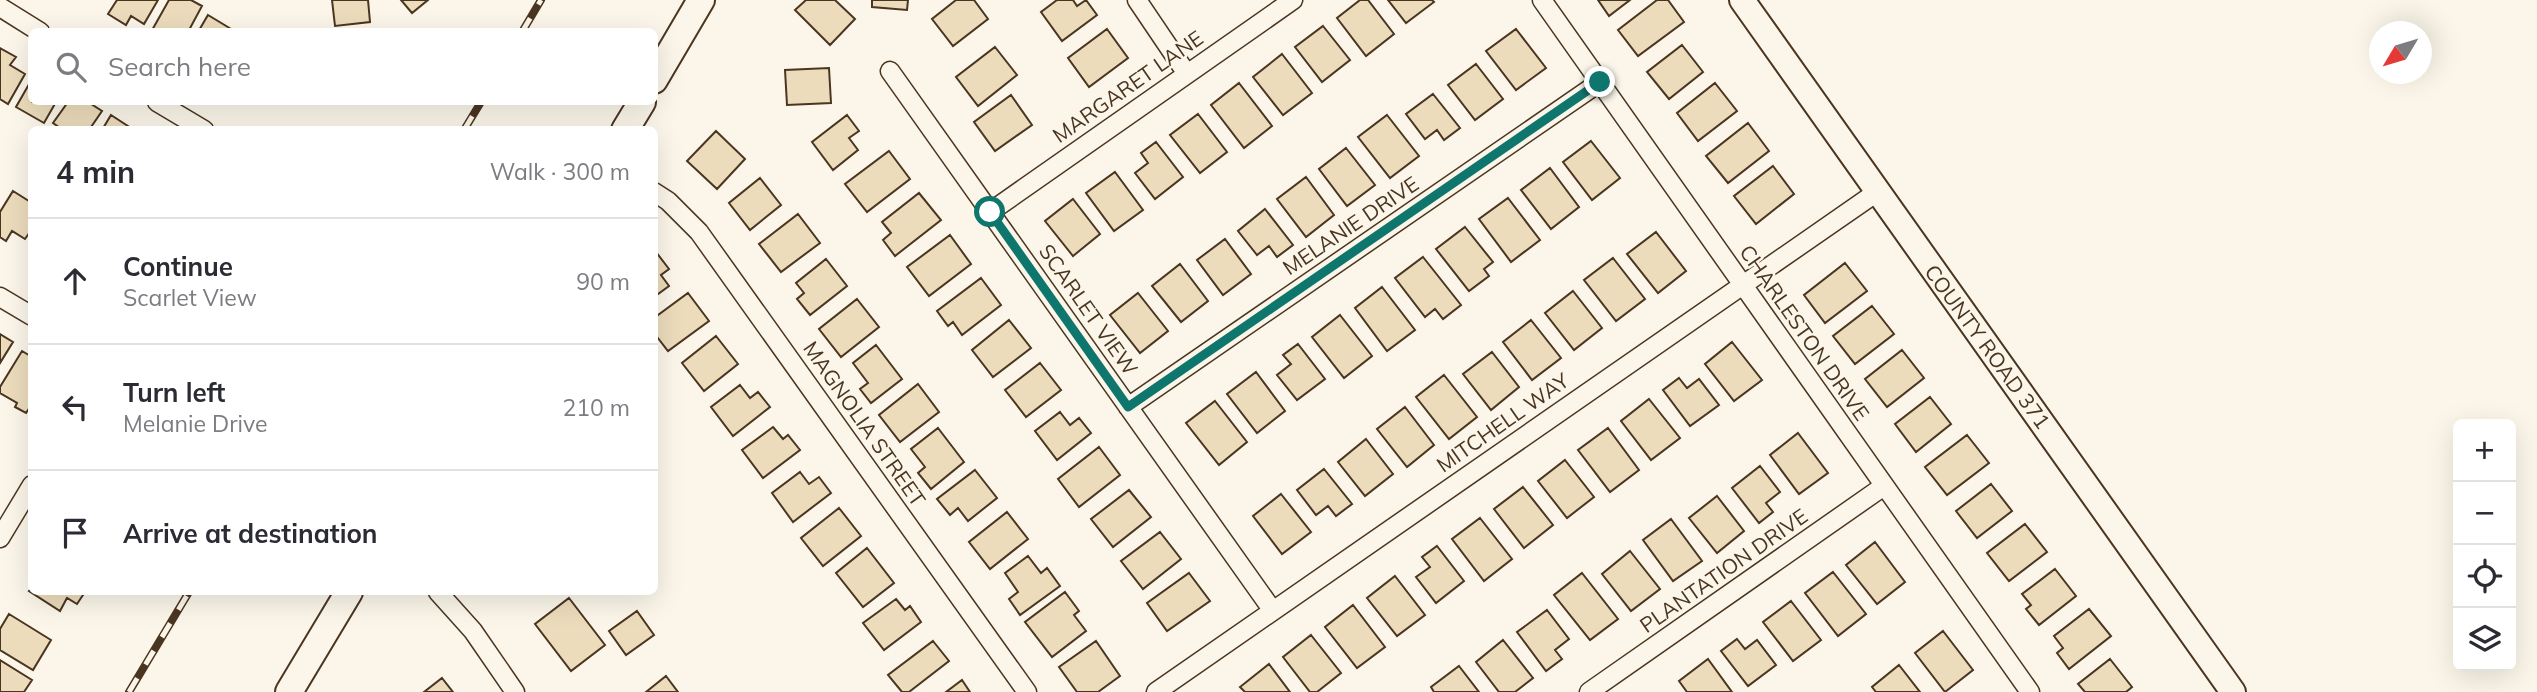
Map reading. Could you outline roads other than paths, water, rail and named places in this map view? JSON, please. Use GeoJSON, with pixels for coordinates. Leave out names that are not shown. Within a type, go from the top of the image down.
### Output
{"type":"FeatureCollection","features":[{"type":"Feature","properties":{"kind":"main road"},"geometry":{"type":"LineString","coordinates":[[658,73],[701,0]]}},
{"type":"Feature","properties":{"kind":"main road"},"geometry":{"type":"LineString","coordinates":[[627,126],[640,105]]}},
{"type":"Feature","properties":{"kind":"main road"},"geometry":{"type":"LineString","coordinates":[[289,692],[347,595]]}},
{"type":"Feature","properties":{"kind":"street"},"geometry":{"type":"LineString","coordinates":[[1137,0],[1187,74]]}},
{"type":"Feature","properties":{"kind":"street","name":"MARGARET LANE"},"geometry":{"type":"LineString","coordinates":[[990,212],[1293,0]]}},
{"type":"Feature","properties":{"kind":"street","name":"CHARLESTON DRIVE"},"geometry":{"type":"LineString","coordinates":[[1542,0],[2027,691]]}},
{"type":"Feature","properties":{"kind":"street","name":"COUNTY ROAD 371"},"geometry":{"type":"LineString","coordinates":[[1742,0],[2233,692]]}},
{"type":"Feature","properties":{"kind":"street"},"geometry":{"type":"LineString","coordinates":[[0,7],[34,28]]}},
{"type":"Feature","properties":{"kind":"street","name":"SCARLET VIEW"},"geometry":{"type":"LineString","coordinates":[[890,71],[1273,611]]}},
{"type":"Feature","properties":{"kind":"street","name":"MELANIE DRIVE"},"geometry":{"type":"LineString","coordinates":[[1128,407],[1600,82]]}},
{"type":"Feature","properties":{"kind":"street"},"geometry":{"type":"LineString","coordinates":[[162,105],[197,126]]}},
{"type":"Feature","properties":{"kind":"street","name":"MITCHELL WAY"},"geometry":{"type":"LineString","coordinates":[[1156,692],[1877,192]]}},
{"type":"Feature","properties":{"kind":"street","name":"MAGNOLIA STREET"},"geometry":{"type":"LineString","coordinates":[[658,195],[699,232],[1027,692]]}},
{"type":"Feature","properties":{"kind":"street"},"geometry":{"type":"LineString","coordinates":[[0,297],[28,314]]}},
{"type":"Feature","properties":{"kind":"street","name":"PLANTATION DRIVE"},"geometry":{"type":"LineString","coordinates":[[1589,692],[1884,486]]}},
{"type":"Feature","properties":{"kind":"street"},"geometry":{"type":"LineString","coordinates":[[0,538],[28,492]]}},
{"type":"Feature","properties":{"kind":"street"},"geometry":{"type":"LineString","coordinates":[[441,595],[473,631],[515,692]]}},
{"type":"Feature","properties":{"kind":"railway"},"geometry":{"type":"LineString","coordinates":[[524,28],[541,0]]}},
{"type":"Feature","properties":{"kind":"railway"},"geometry":{"type":"LineString","coordinates":[[466,126],[479,105]]}},
{"type":"Feature","properties":{"kind":"railway"},"geometry":{"type":"LineString","coordinates":[[129,692],[187,595]]}}]}
